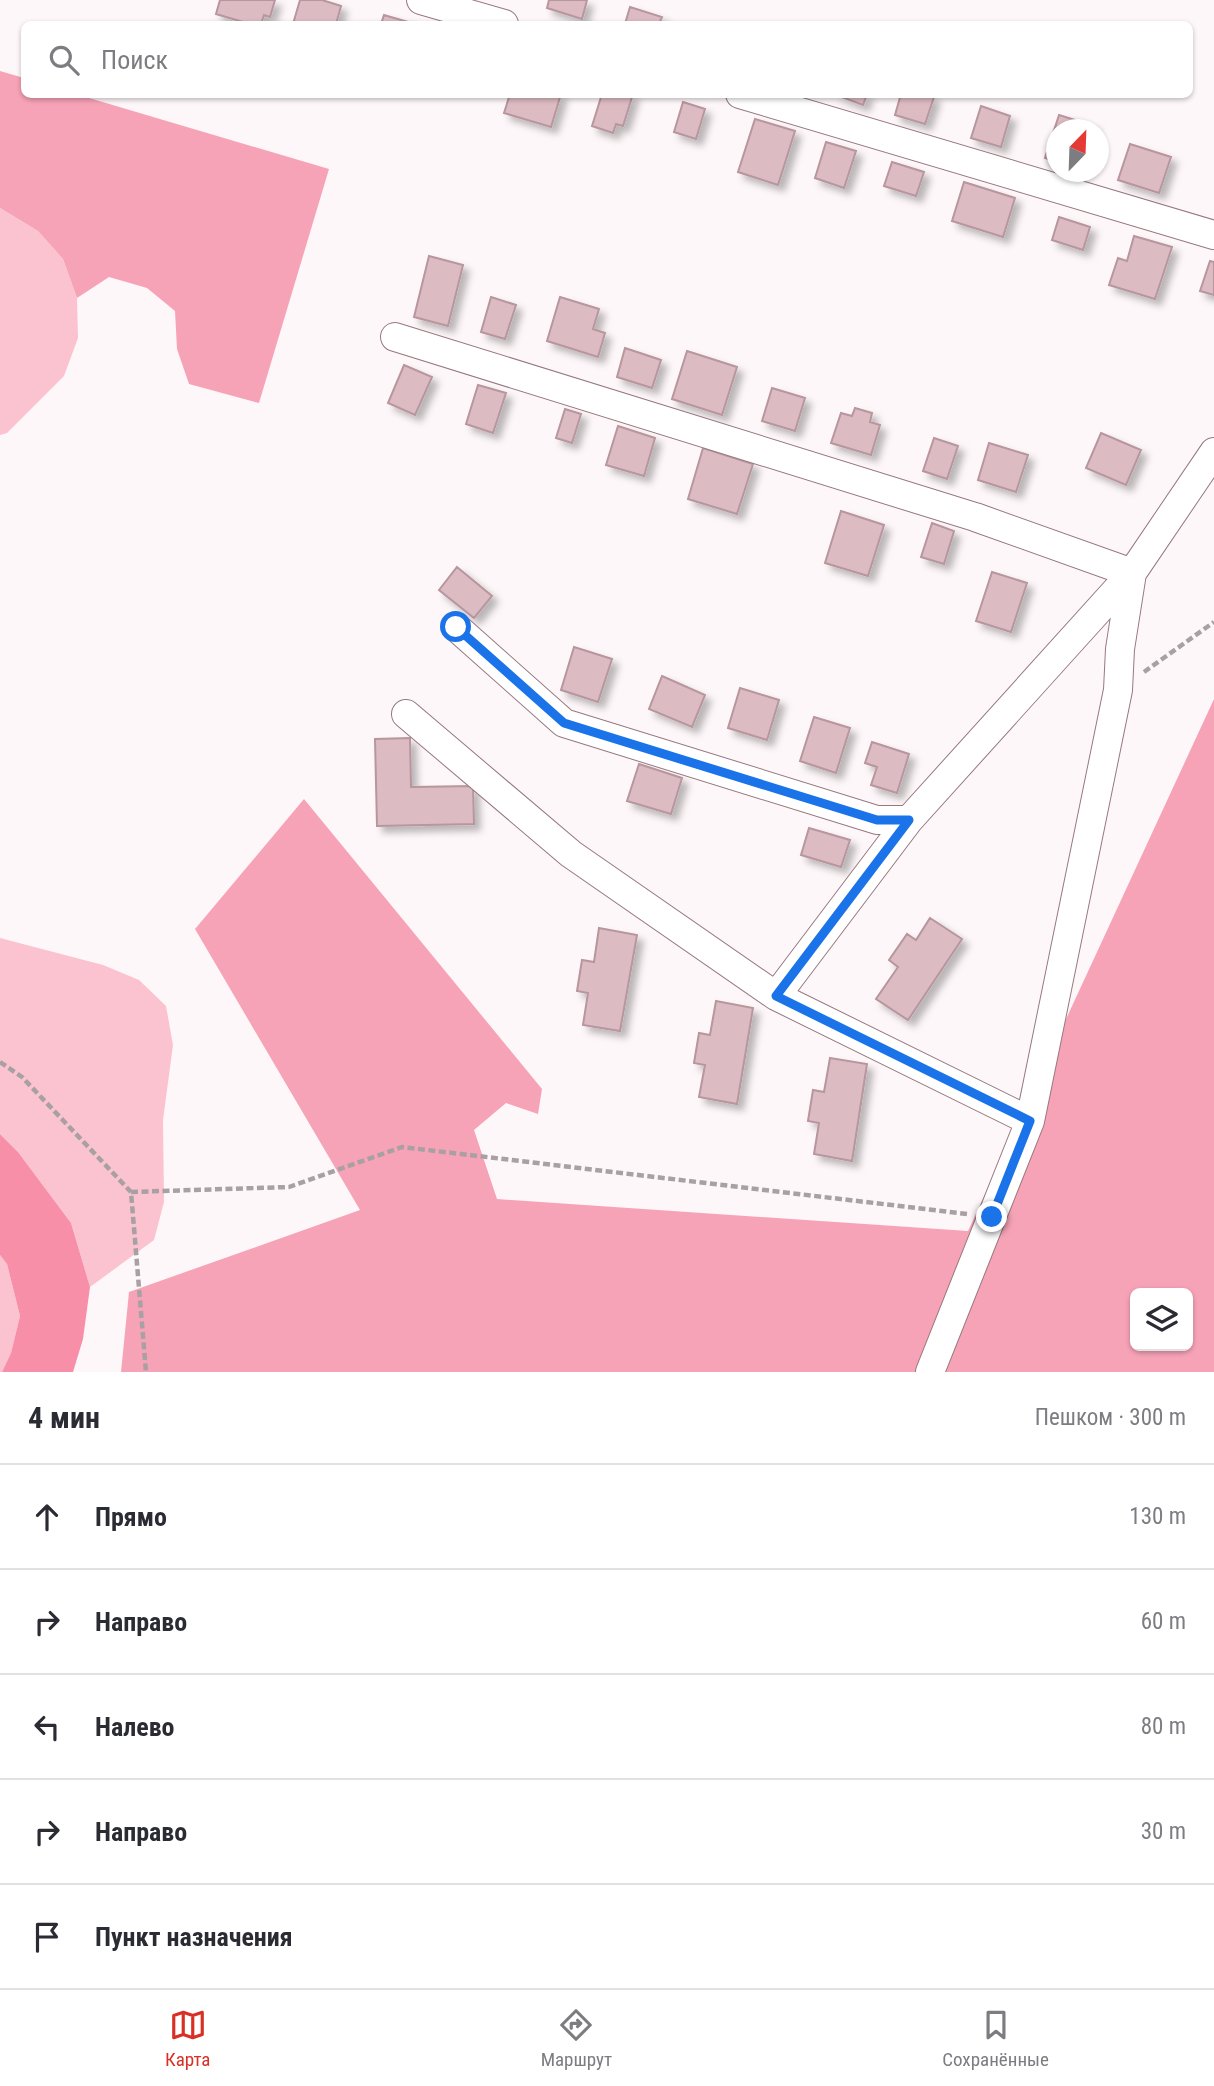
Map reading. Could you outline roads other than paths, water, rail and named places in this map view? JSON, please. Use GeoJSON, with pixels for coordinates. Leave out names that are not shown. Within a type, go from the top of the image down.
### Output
{"type":"FeatureCollection","features":[{"type":"Feature","properties":{"kind":"street"},"geometry":{"type":"LineString","coordinates":[[421,0],[493,21]]}},
{"type":"Feature","properties":{"kind":"street"},"geometry":{"type":"LineString","coordinates":[[753,98],[1214,235]]}},
{"type":"Feature","properties":{"kind":"street"},"geometry":{"type":"LineString","coordinates":[[395,337],[975,517],[1132,573]]}},
{"type":"Feature","properties":{"kind":"street"},"geometry":{"type":"LineString","coordinates":[[776,996],[909,820],[1132,573],[1214,452]]}},
{"type":"Feature","properties":{"kind":"street"},"geometry":{"type":"LineString","coordinates":[[930,1372],[1030,1121],[1118,690],[1120,649],[1132,573]]}},
{"type":"Feature","properties":{"kind":"street"},"geometry":{"type":"LineString","coordinates":[[456,627],[564,723],[877,820],[909,820]]}},
{"type":"Feature","properties":{"kind":"street"},"geometry":{"type":"LineString","coordinates":[[405,714],[571,855],[776,996],[1030,1121]]}}]}
